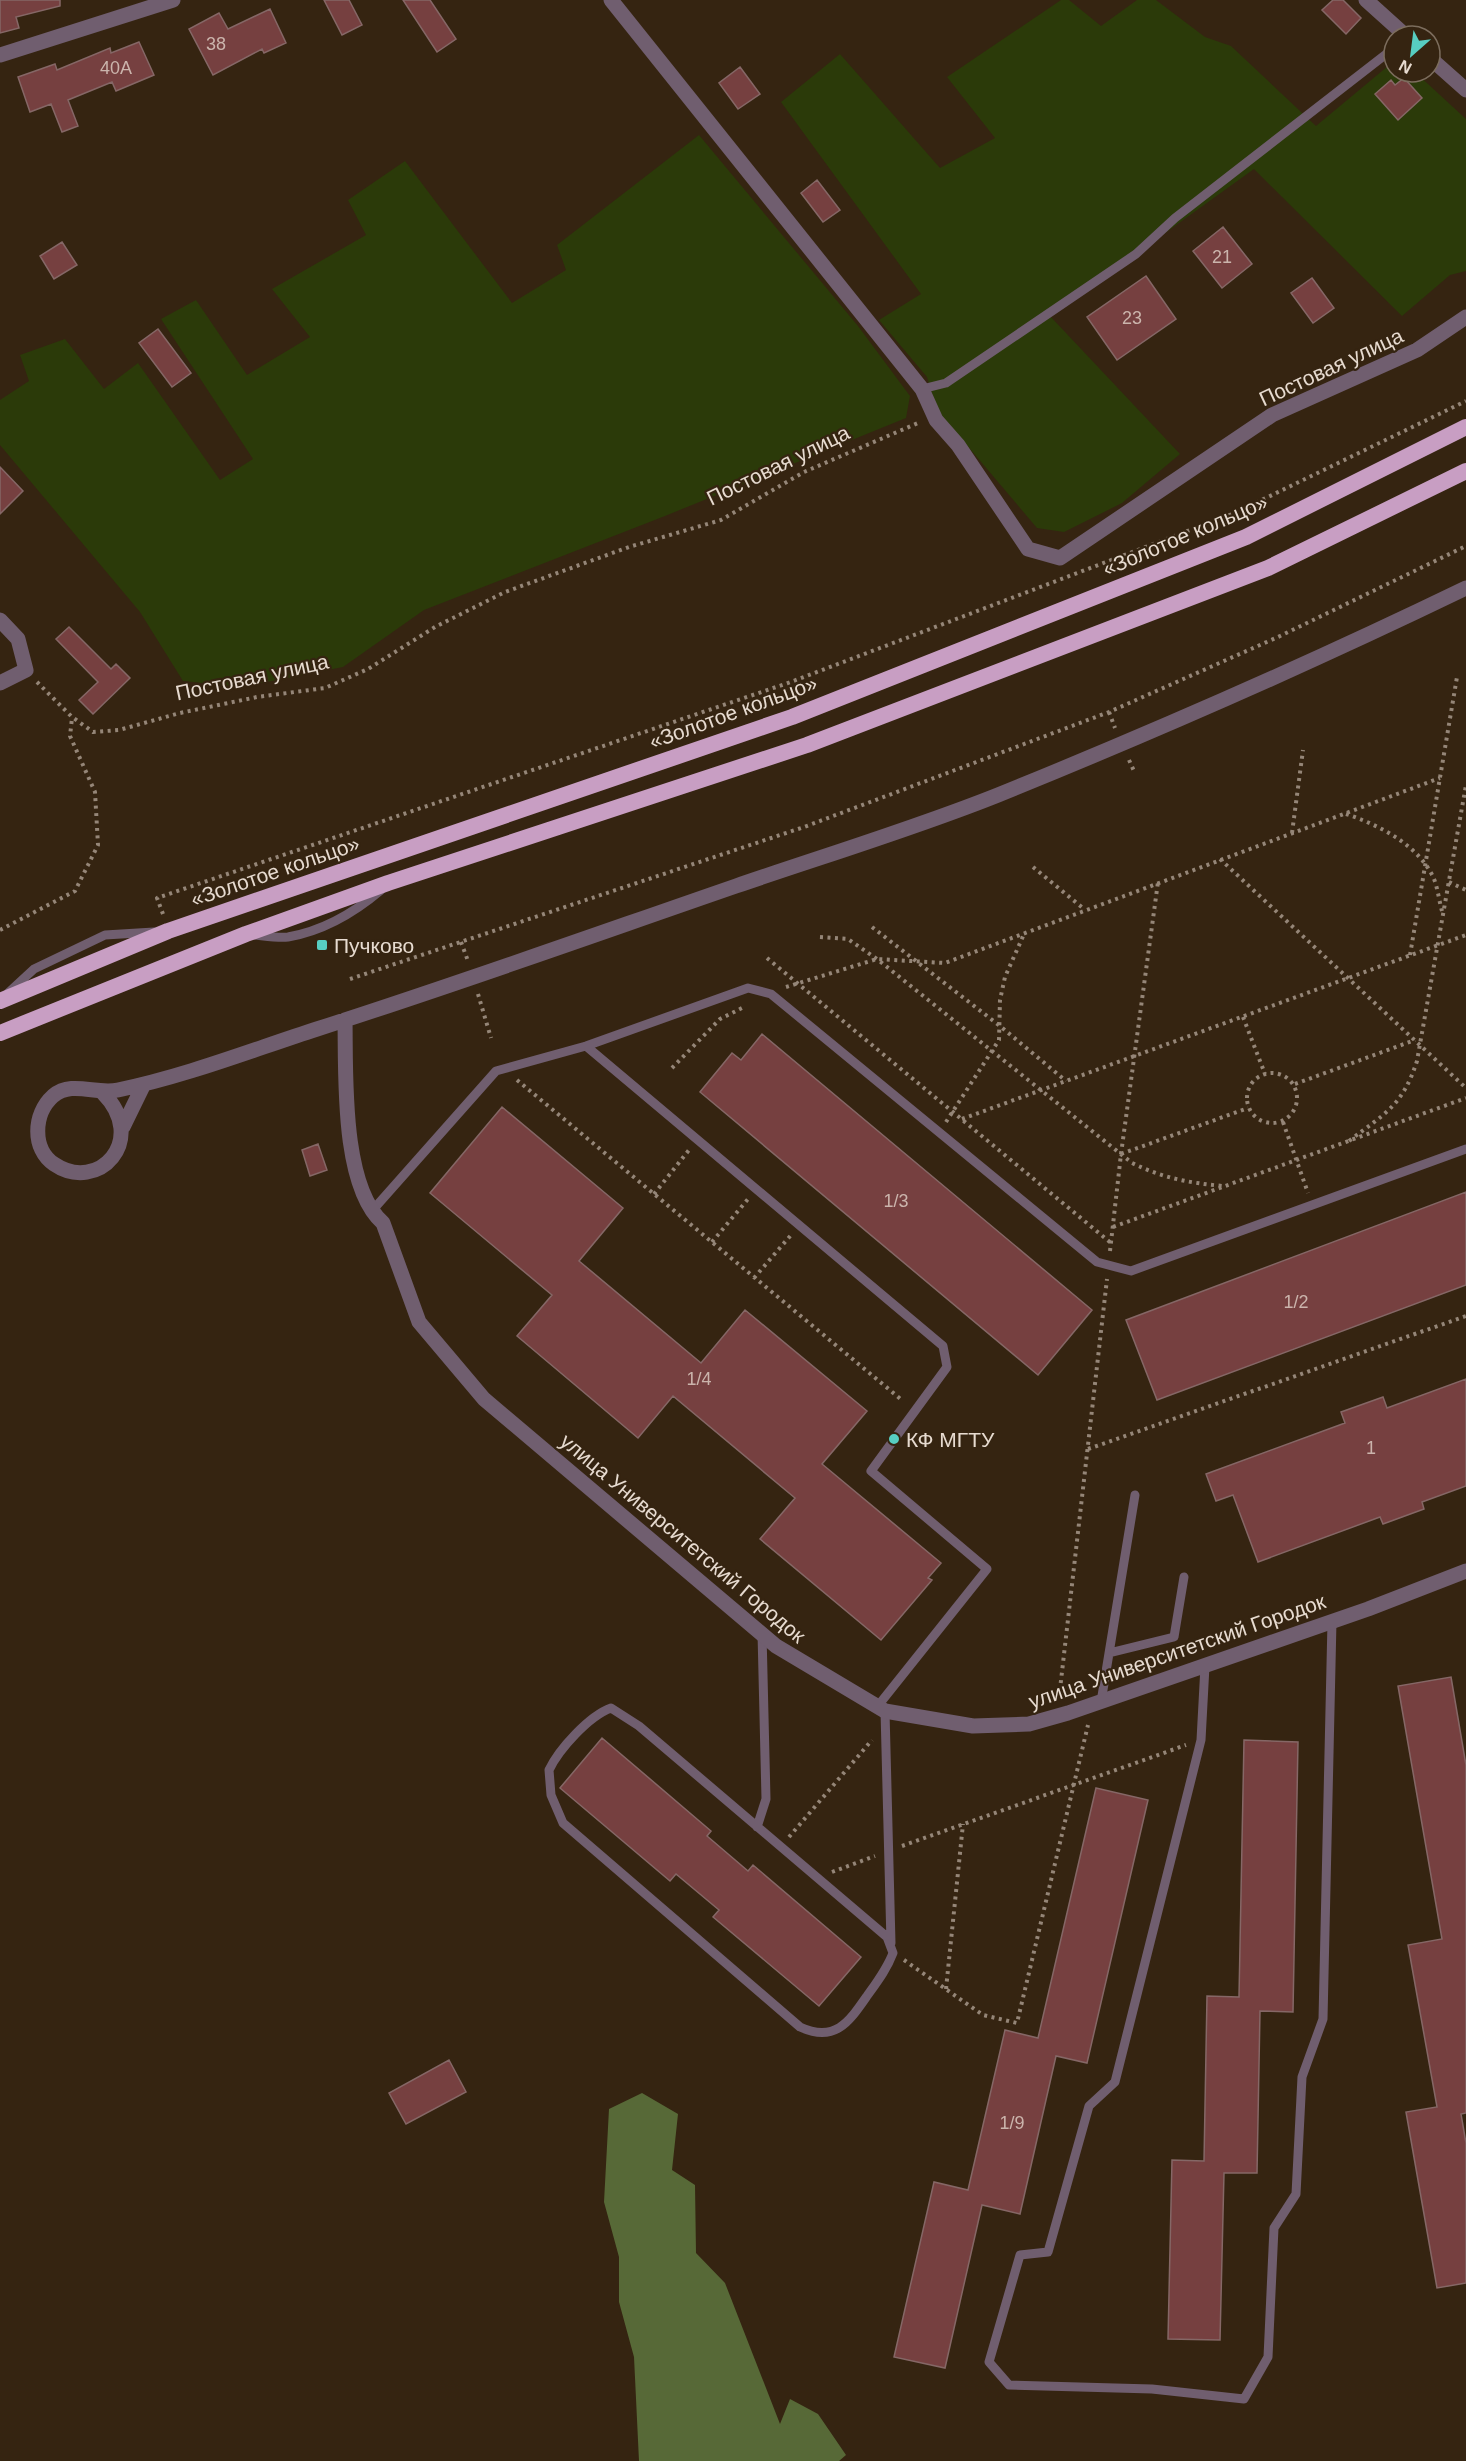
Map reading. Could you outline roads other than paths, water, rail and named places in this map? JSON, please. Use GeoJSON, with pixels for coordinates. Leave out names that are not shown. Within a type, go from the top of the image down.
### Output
{"type":"FeatureCollection","features":[{"type":"Feature","properties":{"kind":"highway","name":"«Золотое кольцо»"},"geometry":{"type":"LineString","coordinates":[[0,1000],[166,924],[792,717],[1246,537],[1466,427]]}},
{"type":"Feature","properties":{"kind":"highway"},"geometry":{"type":"LineString","coordinates":[[0,1033],[246,934],[388,883],[807,745],[1257,573],[1466,471]]}},
{"type":"Feature","properties":{"kind":"street"},"geometry":{"type":"LineString","coordinates":[[0,55],[174,0]]}},
{"type":"Feature","properties":{"kind":"street"},"geometry":{"type":"LineString","coordinates":[[611,0],[922,389]]}},
{"type":"Feature","properties":{"kind":"street"},"geometry":{"type":"LineString","coordinates":[[1366,0],[1393,24]]}},
{"type":"Feature","properties":{"kind":"street"},"geometry":{"type":"LineString","coordinates":[[1442,69],[1466,90]]}},
{"type":"Feature","properties":{"kind":"street","name":"Постовая улица"},"geometry":{"type":"LineString","coordinates":[[922,389],[936,420],[957,445],[1028,549],[1060,558],[1272,415],[1417,350],[1466,317]]}},
{"type":"Feature","properties":{"kind":"street"},"geometry":{"type":"LineString","coordinates":[[144,1084],[123,1127],[118,1152],[99,1169],[74,1173],[50,1162],[37,1140],[39,1115],[54,1094],[78,1086],[103,1093],[144,1084],[345,1020],[994,796],[1324,657],[1466,588]]}},
{"type":"Feature","properties":{"kind":"street"},"geometry":{"type":"LineString","coordinates":[[0,620],[18,639],[26,670],[0,683]]}},
{"type":"Feature","properties":{"kind":"street","name":"улица Университетский Городок"},"geometry":{"type":"LineString","coordinates":[[345,1020],[348,1127],[357,1171],[371,1212],[383,1223],[419,1322],[484,1400],[776,1646],[883,1714],[973,1726],[1029,1724],[1057,1717],[1205,1666],[1466,1572]]}},
{"type":"Feature","properties":{"kind":"street"},"geometry":{"type":"LineString","coordinates":[[103,1093],[117,1107],[123,1127]]}},
{"type":"Feature","properties":{"kind":"lane"},"geometry":{"type":"LineString","coordinates":[[922,389],[946,383],[1136,254],[1175,218],[1382,57]]}},
{"type":"Feature","properties":{"kind":"lane"},"geometry":{"type":"LineString","coordinates":[[371,1212],[496,1071],[586,1046],[748,988],[771,994],[1097,1262],[1131,1270],[1466,1149]]}},
{"type":"Feature","properties":{"kind":"lane"},"geometry":{"type":"LineString","coordinates":[[586,1046],[943,1346],[947,1367],[871,1471],[987,1569],[883,1714],[892,1949],[884,1973],[848,2023],[833,2031],[820,2034],[801,2027],[563,1822],[551,1795],[549,1770],[587,1722],[598,1713],[611,1708],[639,1726],[887,1937],[892,1949]]}},
{"type":"Feature","properties":{"kind":"lane"},"geometry":{"type":"LineString","coordinates":[[1097,1703],[1109,1653],[1135,1495]]}},
{"type":"Feature","properties":{"kind":"lane"},"geometry":{"type":"LineString","coordinates":[[1109,1653],[1174,1636],[1184,1577]]}},
{"type":"Feature","properties":{"kind":"lane"},"geometry":{"type":"LineString","coordinates":[[1205,1666],[1201,1740],[1114,2082],[1089,2106],[1048,2252],[1020,2255],[989,2361],[1009,2385],[1152,2389],[1244,2399],[1268,2357],[1274,2228],[1296,2194],[1302,2077],[1323,2019],[1332,1621]]}},
{"type":"Feature","properties":{"kind":"lane"},"geometry":{"type":"LineString","coordinates":[[757,1827],[766,1799],[762,1633]]}},
{"type":"Feature","properties":{"kind":"place","name":"Пучково"},"geometry":{"type":"Point","coordinates":[322,945]}},
{"type":"Feature","properties":{"kind":"place","name":"КФ МГТУ"},"geometry":{"type":"Point","coordinates":[894,1439]}}]}
